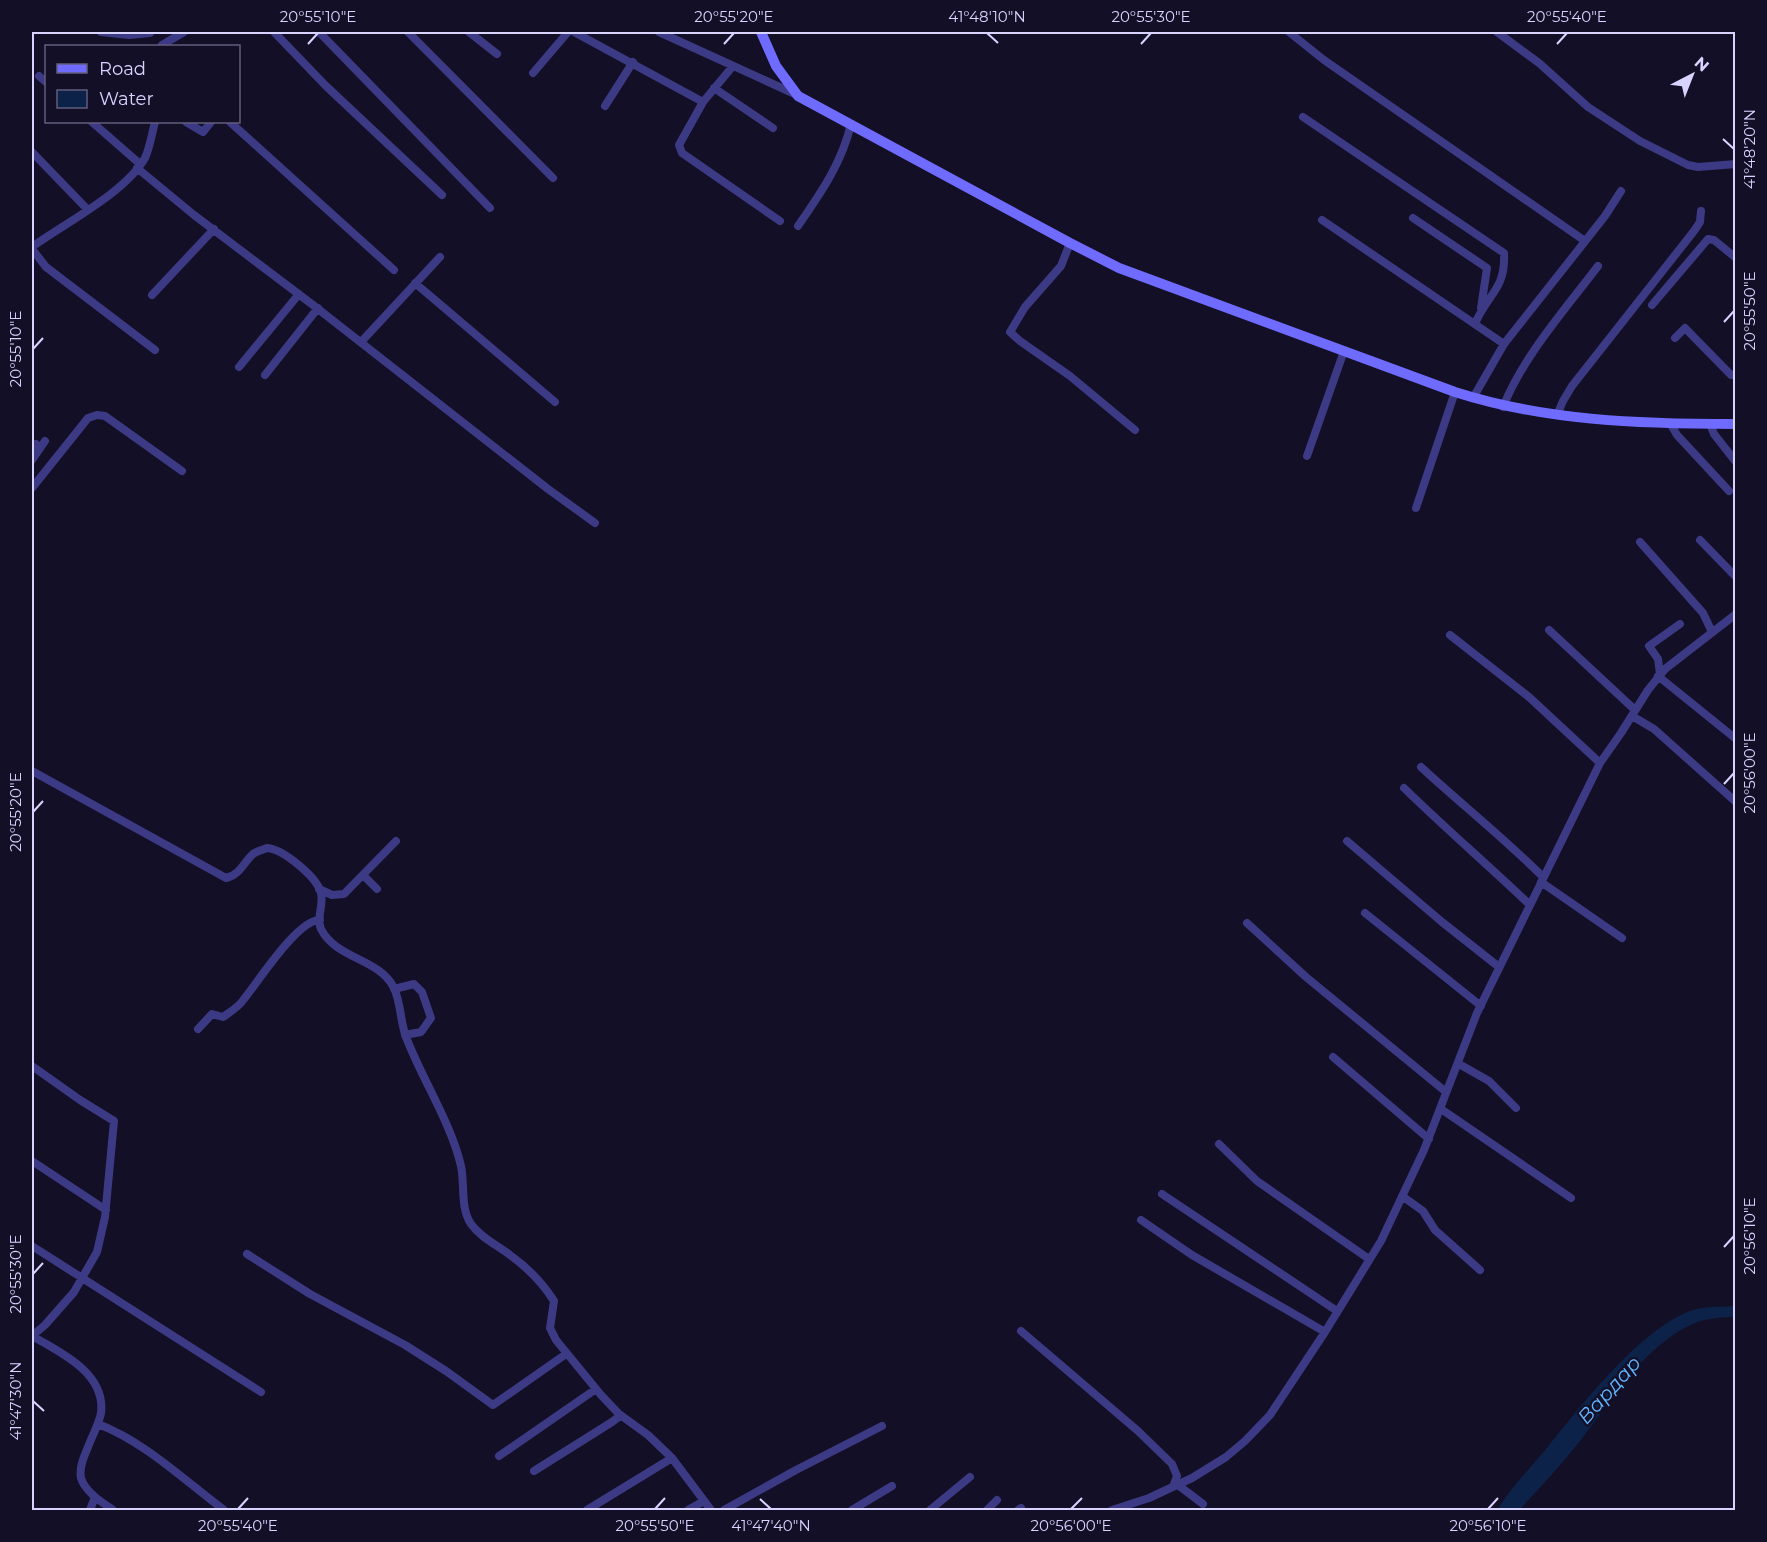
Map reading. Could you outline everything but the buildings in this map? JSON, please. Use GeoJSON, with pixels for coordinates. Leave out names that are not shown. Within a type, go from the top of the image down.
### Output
{"type":"FeatureCollection","features":[{"type":"Feature","properties":{"kind":"main road"},"geometry":{"type":"LineString","coordinates":[[761,32],[779,72],[798,96],[1119,268],[1455,392],[1503,407],[1557,415],[1670,423],[1736,424]]}},
{"type":"Feature","properties":{"kind":"street"},"geometry":{"type":"LineString","coordinates":[[101,32],[129,35],[149,32],[162,45]]}},
{"type":"Feature","properties":{"kind":"street"},"geometry":{"type":"LineString","coordinates":[[164,45],[184,32]]}},
{"type":"Feature","properties":{"kind":"street"},"geometry":{"type":"LineString","coordinates":[[274,32],[326,86],[442,195]]}},
{"type":"Feature","properties":{"kind":"street"},"geometry":{"type":"LineString","coordinates":[[319,32],[490,208]]}},
{"type":"Feature","properties":{"kind":"street"},"geometry":{"type":"LineString","coordinates":[[408,32],[554,178]]}},
{"type":"Feature","properties":{"kind":"street"},"geometry":{"type":"LineString","coordinates":[[469,32],[497,54]]}},
{"type":"Feature","properties":{"kind":"street"},"geometry":{"type":"LineString","coordinates":[[532,73],[568,32]]}},
{"type":"Feature","properties":{"kind":"street"},"geometry":{"type":"LineString","coordinates":[[574,32],[703,102]]}},
{"type":"Feature","properties":{"kind":"street"},"geometry":{"type":"LineString","coordinates":[[659,32],[798,96]]}},
{"type":"Feature","properties":{"kind":"street"},"geometry":{"type":"LineString","coordinates":[[1289,32],[1324,60],[1585,241]]}},
{"type":"Feature","properties":{"kind":"street"},"geometry":{"type":"LineString","coordinates":[[1497,32],[1539,63],[1588,107],[1640,141],[1688,165],[1698,167],[1736,164]]}},
{"type":"Feature","properties":{"kind":"street"},"geometry":{"type":"LineString","coordinates":[[605,106],[633,62]]}},
{"type":"Feature","properties":{"kind":"street"},"geometry":{"type":"LineString","coordinates":[[733,66],[703,102],[680,145],[682,153],[780,221]]}},
{"type":"Feature","properties":{"kind":"street"},"geometry":{"type":"LineString","coordinates":[[39,76],[45,81]]}},
{"type":"Feature","properties":{"kind":"street"},"geometry":{"type":"LineString","coordinates":[[714,88],[773,128]]}},
{"type":"Feature","properties":{"kind":"street"},"geometry":{"type":"LineString","coordinates":[[1303,117],[1504,254],[1505,270],[1499,287],[1481,308]]}},
{"type":"Feature","properties":{"kind":"street"},"geometry":{"type":"LineString","coordinates":[[93,123],[139,166],[214,229],[595,523]]}},
{"type":"Feature","properties":{"kind":"street"},"geometry":{"type":"LineString","coordinates":[[154,123],[146,156],[123,183],[32,248],[46,267],[155,350]]}},
{"type":"Feature","properties":{"kind":"street"},"geometry":{"type":"LineString","coordinates":[[188,123],[203,132],[210,123]]}},
{"type":"Feature","properties":{"kind":"street"},"geometry":{"type":"LineString","coordinates":[[231,123],[394,270]]}},
{"type":"Feature","properties":{"kind":"street"},"geometry":{"type":"LineString","coordinates":[[798,226],[822,192],[843,153],[851,124]]}},
{"type":"Feature","properties":{"kind":"street"},"geometry":{"type":"LineString","coordinates":[[32,152],[88,210]]}},
{"type":"Feature","properties":{"kind":"street"},"geometry":{"type":"LineString","coordinates":[[1473,398],[1504,344],[1605,216],[1621,191]]}},
{"type":"Feature","properties":{"kind":"street"},"geometry":{"type":"LineString","coordinates":[[1557,415],[1572,386],[1694,231],[1700,222],[1701,211]]}},
{"type":"Feature","properties":{"kind":"street"},"geometry":{"type":"LineString","coordinates":[[1413,218],[1487,268],[1481,308],[1474,324]]}},
{"type":"Feature","properties":{"kind":"street"},"geometry":{"type":"LineString","coordinates":[[1322,220],[1504,344]]}},
{"type":"Feature","properties":{"kind":"street"},"geometry":{"type":"LineString","coordinates":[[152,295],[214,229]]}},
{"type":"Feature","properties":{"kind":"street"},"geometry":{"type":"LineString","coordinates":[[1652,304],[1708,239],[1714,240],[1736,258]]}},
{"type":"Feature","properties":{"kind":"street"},"geometry":{"type":"LineString","coordinates":[[1070,243],[1061,266],[1025,307],[1010,328],[1010,332],[1012,336],[1070,376],[1136,429]]}},
{"type":"Feature","properties":{"kind":"street"},"geometry":{"type":"LineString","coordinates":[[361,342],[440,257]]}},
{"type":"Feature","properties":{"kind":"street"},"geometry":{"type":"LineString","coordinates":[[1503,407],[1525,363],[1598,266]]}},
{"type":"Feature","properties":{"kind":"street"},"geometry":{"type":"LineString","coordinates":[[415,283],[555,402]]}},
{"type":"Feature","properties":{"kind":"street"},"geometry":{"type":"LineString","coordinates":[[239,367],[299,294]]}},
{"type":"Feature","properties":{"kind":"street"},"geometry":{"type":"LineString","coordinates":[[265,375],[318,309]]}},
{"type":"Feature","properties":{"kind":"street"},"geometry":{"type":"LineString","coordinates":[[1675,338],[1685,328],[1731,375],[1736,375]]}},
{"type":"Feature","properties":{"kind":"street"},"geometry":{"type":"LineString","coordinates":[[1307,456],[1344,351]]}},
{"type":"Feature","properties":{"kind":"street"},"geometry":{"type":"LineString","coordinates":[[1416,508],[1455,392]]}},
{"type":"Feature","properties":{"kind":"street"},"geometry":{"type":"LineString","coordinates":[[32,488],[88,418],[97,415],[105,416],[182,471]]}},
{"type":"Feature","properties":{"kind":"street"},"geometry":{"type":"LineString","coordinates":[[1670,423],[1677,435],[1729,490]]}},
{"type":"Feature","properties":{"kind":"street"},"geometry":{"type":"LineString","coordinates":[[1710,424],[1720,442],[1736,462]]}},
{"type":"Feature","properties":{"kind":"street"},"geometry":{"type":"LineString","coordinates":[[32,460],[45,441]]}},
{"type":"Feature","properties":{"kind":"street"},"geometry":{"type":"LineString","coordinates":[[1700,540],[1736,577]]}},
{"type":"Feature","properties":{"kind":"street"},"geometry":{"type":"LineString","coordinates":[[1640,542],[1703,613],[1712,632]]}},
{"type":"Feature","properties":{"kind":"street"},"geometry":{"type":"LineString","coordinates":[[1112,1510],[1176,1486],[1226,1457],[1270,1415],[1381,1241],[1429,1139],[1481,1006],[1600,763],[1659,675],[1736,614]]}},
{"type":"Feature","properties":{"kind":"street"},"geometry":{"type":"LineString","coordinates":[[1680,624],[1649,646],[1658,659],[1659,675],[1736,739]]}},
{"type":"Feature","properties":{"kind":"street"},"geometry":{"type":"LineString","coordinates":[[1549,630],[1633,713],[1736,802]]}},
{"type":"Feature","properties":{"kind":"street"},"geometry":{"type":"LineString","coordinates":[[1450,635],[1529,697],[1600,763]]}},
{"type":"Feature","properties":{"kind":"street"},"geometry":{"type":"LineString","coordinates":[[1421,767],[1481,822],[1514,847],[1542,880],[1622,938]]}},
{"type":"Feature","properties":{"kind":"street"},"geometry":{"type":"LineString","coordinates":[[32,771],[226,878],[232,877],[239,871],[253,854],[272,848],[295,862],[319,889],[332,895],[344,894],[396,841]]}},
{"type":"Feature","properties":{"kind":"street"},"geometry":{"type":"LineString","coordinates":[[1404,788],[1530,904]]}},
{"type":"Feature","properties":{"kind":"street"},"geometry":{"type":"LineString","coordinates":[[1347,841],[1499,967]]}},
{"type":"Feature","properties":{"kind":"street"},"geometry":{"type":"LineString","coordinates":[[363,875],[377,889]]}},
{"type":"Feature","properties":{"kind":"street"},"geometry":{"type":"LineString","coordinates":[[319,889],[322,900],[320,920],[327,938],[365,963],[371,964],[394,989],[405,1035],[424,1080],[438,1104],[457,1153],[466,1209],[471,1224],[484,1238],[527,1269],[546,1287],[554,1300],[550,1328],[566,1354],[620,1414],[648,1435],[672,1458],[711,1510]]}},
{"type":"Feature","properties":{"kind":"street"},"geometry":{"type":"LineString","coordinates":[[1365,913],[1481,1006]]}},
{"type":"Feature","properties":{"kind":"street"},"geometry":{"type":"LineString","coordinates":[[198,1029],[212,1014],[223,1017],[243,1002],[278,954],[300,930],[310,921],[320,920]]}},
{"type":"Feature","properties":{"kind":"street"},"geometry":{"type":"LineString","coordinates":[[1246,923],[1306,977],[1446,1092]]}},
{"type":"Feature","properties":{"kind":"street"},"geometry":{"type":"LineString","coordinates":[[394,989],[414,984],[422,992],[431,1018],[420,1032],[405,1035]]}},
{"type":"Feature","properties":{"kind":"street"},"geometry":{"type":"LineString","coordinates":[[1333,1057],[1429,1139]]}},
{"type":"Feature","properties":{"kind":"street"},"geometry":{"type":"LineString","coordinates":[[1459,1064],[1489,1081],[1516,1108]]}},
{"type":"Feature","properties":{"kind":"street"},"geometry":{"type":"LineString","coordinates":[[32,1066],[114,1121],[106,1210],[97,1252],[74,1292],[45,1325],[32,1336],[70,1359],[90,1376],[96,1385],[101,1402],[98,1424],[83,1460],[81,1471],[83,1482],[95,1497],[113,1510]]}},
{"type":"Feature","properties":{"kind":"street"},"geometry":{"type":"LineString","coordinates":[[1441,1109],[1571,1198]]}},
{"type":"Feature","properties":{"kind":"street"},"geometry":{"type":"LineString","coordinates":[[1220,1144],[1257,1181],[1369,1259]]}},
{"type":"Feature","properties":{"kind":"street"},"geometry":{"type":"LineString","coordinates":[[32,1161],[106,1210]]}},
{"type":"Feature","properties":{"kind":"street"},"geometry":{"type":"LineString","coordinates":[[1162,1194],[1337,1311]]}},
{"type":"Feature","properties":{"kind":"street"},"geometry":{"type":"LineString","coordinates":[[1402,1196],[1423,1211],[1435,1230],[1480,1270]]}},
{"type":"Feature","properties":{"kind":"street"},"geometry":{"type":"LineString","coordinates":[[1141,1220],[1192,1255],[1324,1332]]}},
{"type":"Feature","properties":{"kind":"street"},"geometry":{"type":"LineString","coordinates":[[32,1246],[261,1392]]}},
{"type":"Feature","properties":{"kind":"street"},"geometry":{"type":"LineString","coordinates":[[247,1254],[310,1294],[405,1345],[493,1405],[566,1354]]}},
{"type":"Feature","properties":{"kind":"street"},"geometry":{"type":"LineString","coordinates":[[1021,1331],[1138,1431],[1172,1464],[1177,1476],[1176,1486]]}},
{"type":"Feature","properties":{"kind":"street"},"geometry":{"type":"LineString","coordinates":[[499,1456],[596,1389]]}},
{"type":"Feature","properties":{"kind":"street"},"geometry":{"type":"LineString","coordinates":[[534,1471],[612,1422],[620,1414]]}},
{"type":"Feature","properties":{"kind":"street"},"geometry":{"type":"LineString","coordinates":[[98,1424],[118,1431],[224,1510]]}},
{"type":"Feature","properties":{"kind":"street"},"geometry":{"type":"LineString","coordinates":[[724,1510],[882,1426]]}},
{"type":"Feature","properties":{"kind":"street"},"geometry":{"type":"LineString","coordinates":[[586,1510],[672,1458]]}},
{"type":"Feature","properties":{"kind":"street"},"geometry":{"type":"LineString","coordinates":[[930,1510],[970,1477]]}},
{"type":"Feature","properties":{"kind":"street"},"geometry":{"type":"LineString","coordinates":[[852,1510],[892,1486]]}},
{"type":"Feature","properties":{"kind":"street"},"geometry":{"type":"LineString","coordinates":[[1176,1486],[1203,1504]]}},
{"type":"Feature","properties":{"kind":"street"},"geometry":{"type":"LineString","coordinates":[[90,1510],[95,1497]]}},
{"type":"Feature","properties":{"kind":"street"},"geometry":{"type":"LineString","coordinates":[[987,1510],[997,1500]]}},
{"type":"Feature","properties":{"kind":"street"},"geometry":{"type":"LineString","coordinates":[[688,1510],[704,1501]]}},
{"type":"Feature","properties":{"kind":"water","name":"Вардар"},"geometry":{"type":"Polygon","coordinates":[[[1735,1306],[1735,1317],[1715,1318],[1695,1323],[1677,1332],[1661,1344],[1631,1374],[1573,1450],[1519,1510],[1497,1510],[1593,1392],[1650,1335],[1670,1321],[1695,1309],[1735,1306]]]}}]}
